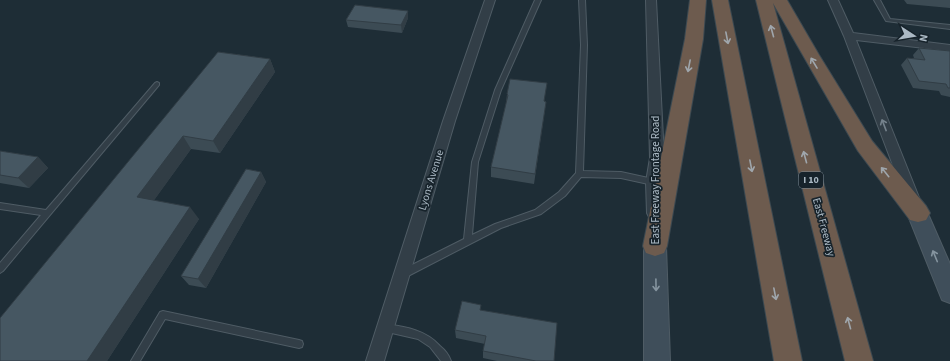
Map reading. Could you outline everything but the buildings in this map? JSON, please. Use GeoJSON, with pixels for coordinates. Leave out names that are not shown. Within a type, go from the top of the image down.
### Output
{"type":"FeatureCollection","features":[{"type":"Feature","properties":{"kind":"highway"},"geometry":{"type":"LineString","coordinates":[[655,246],[694,40],[698,0]]}},
{"type":"Feature","properties":{"kind":"highway"},"geometry":{"type":"LineString","coordinates":[[720,0],[788,361]]}},
{"type":"Feature","properties":{"kind":"highway","name":"East Freeway"},"geometry":{"type":"LineString","coordinates":[[764,0],[859,361]]}},
{"type":"Feature","properties":{"kind":"highway"},"geometry":{"type":"LineString","coordinates":[[780,0],[810,55],[864,146],[918,213]]}},
{"type":"Feature","properties":{"kind":"main road"},"geometry":{"type":"LineString","coordinates":[[918,213],[950,292]]}},
{"type":"Feature","properties":{"kind":"main road","name":"East Freeway Frontage Road"},"geometry":{"type":"LineString","coordinates":[[655,246],[657,361]]}},
{"type":"Feature","properties":{"kind":"street","name":"Lyons Avenue"},"geometry":{"type":"LineString","coordinates":[[375,361],[449,121],[490,0]]}},
{"type":"Feature","properties":{"kind":"street","name":"East Freeway Frontage Road"},"geometry":{"type":"LineString","coordinates":[[651,0],[657,158],[653,182],[655,246]]}},
{"type":"Feature","properties":{"kind":"street"},"geometry":{"type":"LineString","coordinates":[[833,0],[849,36],[918,213]]}},
{"type":"Feature","properties":{"kind":"street"},"geometry":{"type":"LineString","coordinates":[[849,36],[950,48]]}},
{"type":"Feature","properties":{"kind":"lane"},"geometry":{"type":"LineString","coordinates":[[468,241],[475,162],[498,90],[538,0]]}},
{"type":"Feature","properties":{"kind":"lane"},"geometry":{"type":"LineString","coordinates":[[402,275],[498,226],[538,212],[562,194],[579,174],[584,45],[582,0]]}},
{"type":"Feature","properties":{"kind":"lane"},"geometry":{"type":"LineString","coordinates":[[877,0],[888,20],[950,27]]}},
{"type":"Feature","properties":{"kind":"lane"},"geometry":{"type":"LineString","coordinates":[[0,269],[157,84]]}},
{"type":"Feature","properties":{"kind":"lane"},"geometry":{"type":"LineString","coordinates":[[579,174],[621,175],[653,182]]}},
{"type":"Feature","properties":{"kind":"lane"},"geometry":{"type":"LineString","coordinates":[[0,206],[48,213]]}},
{"type":"Feature","properties":{"kind":"lane"},"geometry":{"type":"LineString","coordinates":[[135,361],[163,315],[299,344]]}},
{"type":"Feature","properties":{"kind":"lane"},"geometry":{"type":"LineString","coordinates":[[385,328],[413,333],[425,337],[435,344],[447,361]]}}]}
